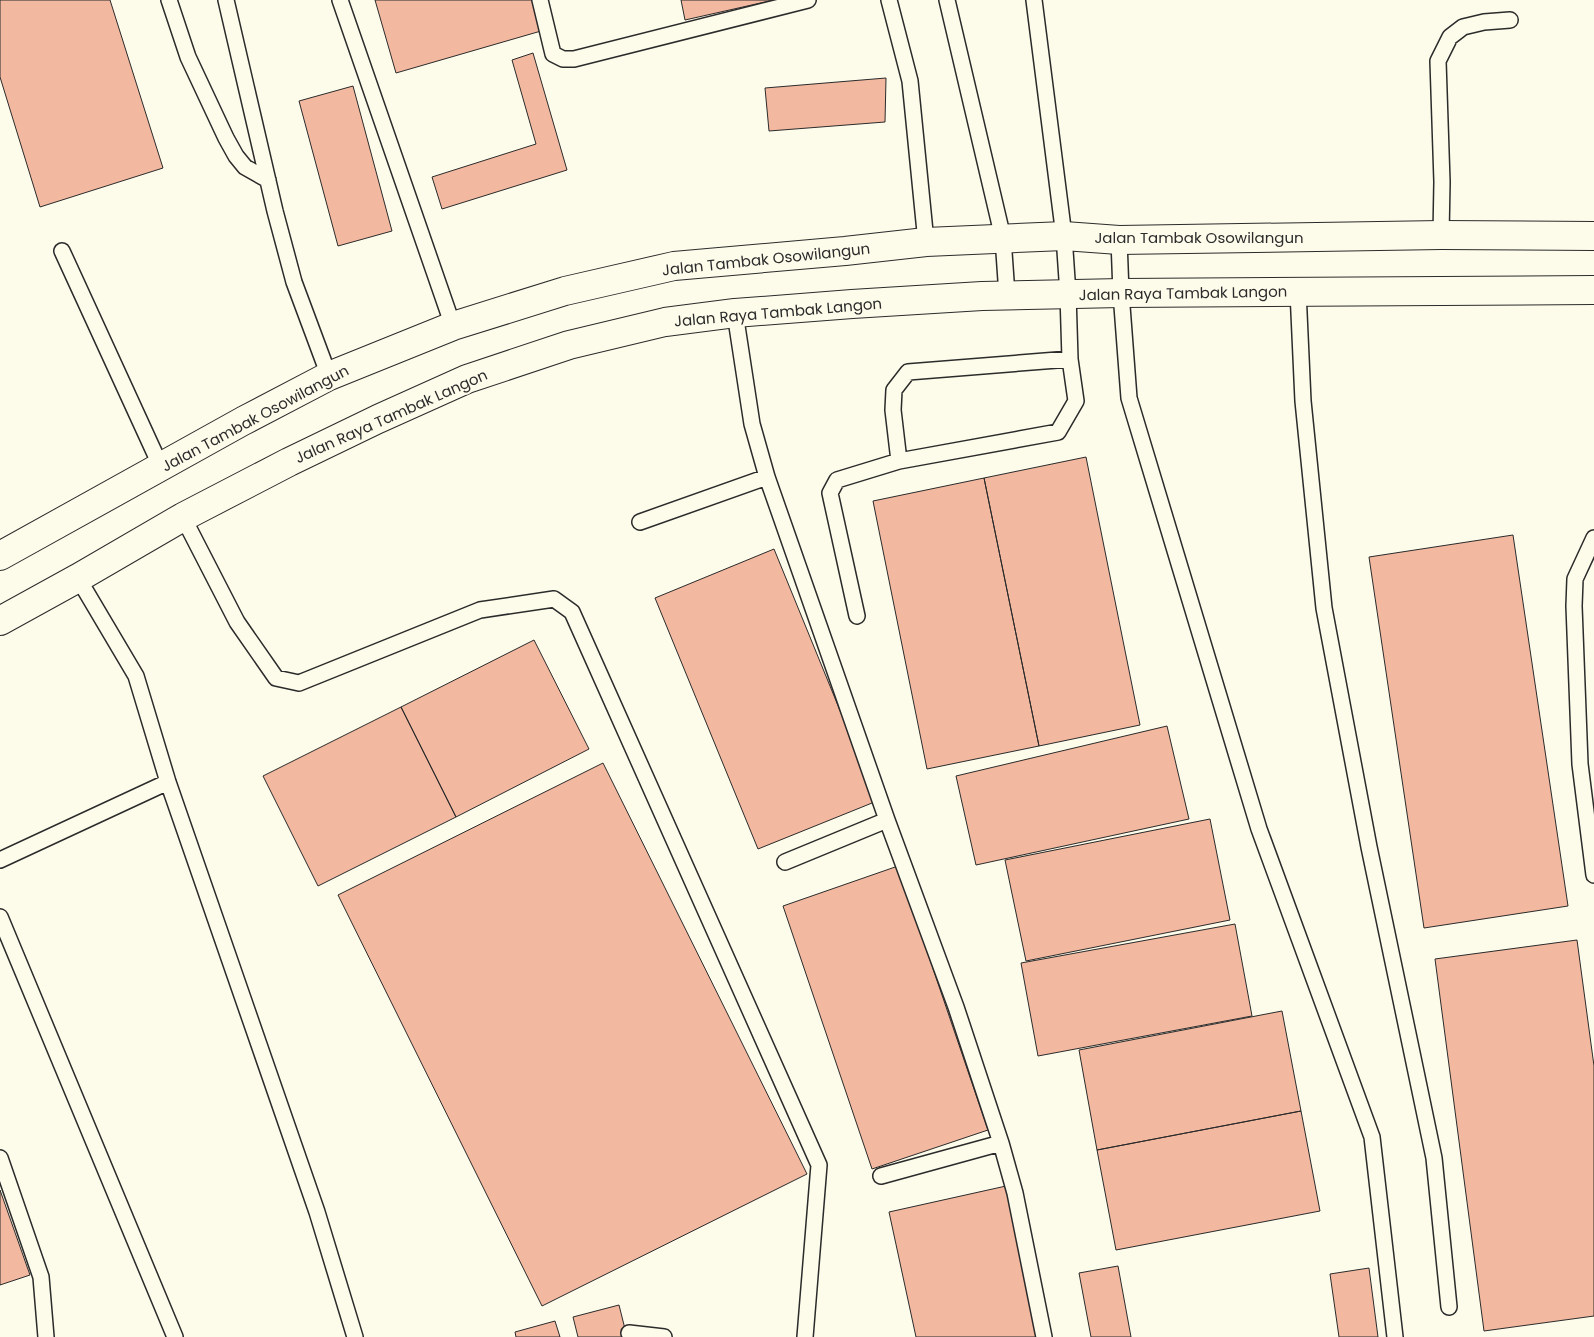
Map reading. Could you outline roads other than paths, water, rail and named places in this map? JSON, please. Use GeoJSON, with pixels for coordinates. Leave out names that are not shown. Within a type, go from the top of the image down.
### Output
{"type":"FeatureCollection","features":[{"type":"Feature","properties":{"kind":"highway","name":"Jalan Tambak Osowilangun"},"geometry":{"type":"LineString","coordinates":[[0,556],[243,421],[329,376],[454,326],[565,291],[674,266],[926,242],[1064,236],[1119,240],[1441,235],[1594,236]]}},
{"type":"Feature","properties":{"kind":"highway","name":"Jalan Raya Tambak Langon"},"geometry":{"type":"LineString","coordinates":[[0,621],[183,517],[289,462],[378,419],[467,380],[578,343],[666,322],[861,303],[1007,295],[1298,291],[1594,290]]}},
{"type":"Feature","properties":{"kind":"lane"},"geometry":{"type":"LineString","coordinates":[[169,0],[188,57],[226,138],[245,167],[268,180]]}},
{"type":"Feature","properties":{"kind":"lane"},"geometry":{"type":"LineString","coordinates":[[226,0],[294,282],[329,376]]}},
{"type":"Feature","properties":{"kind":"lane"},"geometry":{"type":"LineString","coordinates":[[340,0],[454,326]]}},
{"type":"Feature","properties":{"kind":"lane"},"geometry":{"type":"LineString","coordinates":[[540,0],[553,54],[563,59],[574,59],[808,0]]}},
{"type":"Feature","properties":{"kind":"lane"},"geometry":{"type":"LineString","coordinates":[[889,0],[910,81],[926,242]]}},
{"type":"Feature","properties":{"kind":"lane"},"geometry":{"type":"LineString","coordinates":[[947,0],[1003,238],[1007,295]]}},
{"type":"Feature","properties":{"kind":"lane"},"geometry":{"type":"LineString","coordinates":[[857,616],[830,493],[837,480],[899,461],[1058,432],[1076,401],[1070,358],[1064,236],[1034,0]]}},
{"type":"Feature","properties":{"kind":"lane"},"geometry":{"type":"LineString","coordinates":[[1441,235],[1438,61],[1450,37],[1463,27],[1484,22],[1510,20]]}},
{"type":"Feature","properties":{"kind":"lane"},"geometry":{"type":"LineString","coordinates":[[1119,240],[1129,398],[1259,829],[1372,1136],[1395,1337]]}},
{"type":"Feature","properties":{"kind":"lane"},"geometry":{"type":"LineString","coordinates":[[62,251],[161,467]]}},
{"type":"Feature","properties":{"kind":"lane"},"geometry":{"type":"LineString","coordinates":[[1298,291],[1303,401],[1324,608],[1369,847],[1434,1158],[1449,1307]]}},
{"type":"Feature","properties":{"kind":"lane"},"geometry":{"type":"LineString","coordinates":[[735,314],[752,424],[767,477],[887,820],[956,1007],[1001,1143],[1015,1193],[1044,1337]]}},
{"type":"Feature","properties":{"kind":"lane"},"geometry":{"type":"LineString","coordinates":[[899,461],[893,410],[894,390],[908,372],[1070,358]]}},
{"type":"Feature","properties":{"kind":"lane"},"geometry":{"type":"LineString","coordinates":[[640,522],[767,477]]}},
{"type":"Feature","properties":{"kind":"lane"},"geometry":{"type":"LineString","coordinates":[[183,517],[237,622],[276,678],[299,683],[480,610],[554,599],[572,612],[818,1165],[805,1337]]}},
{"type":"Feature","properties":{"kind":"lane"},"geometry":{"type":"LineString","coordinates":[[1594,538],[1575,579],[1574,606],[1580,764],[1594,875]]}},
{"type":"Feature","properties":{"kind":"lane"},"geometry":{"type":"LineString","coordinates":[[78,578],[136,676],[168,782],[317,1212],[355,1337]]}},
{"type":"Feature","properties":{"kind":"lane"},"geometry":{"type":"LineString","coordinates":[[0,860],[168,782]]}},
{"type":"Feature","properties":{"kind":"lane"},"geometry":{"type":"LineString","coordinates":[[785,862],[887,820]]}},
{"type":"Feature","properties":{"kind":"lane"},"geometry":{"type":"LineString","coordinates":[[0,916],[175,1337]]}},
{"type":"Feature","properties":{"kind":"lane"},"geometry":{"type":"LineString","coordinates":[[881,1176],[1001,1143]]}},
{"type":"Feature","properties":{"kind":"lane"},"geometry":{"type":"LineString","coordinates":[[0,1158],[41,1277],[46,1337]]}},
{"type":"Feature","properties":{"kind":"lane"},"geometry":{"type":"LineString","coordinates":[[629,1332],[664,1337]]}}]}
